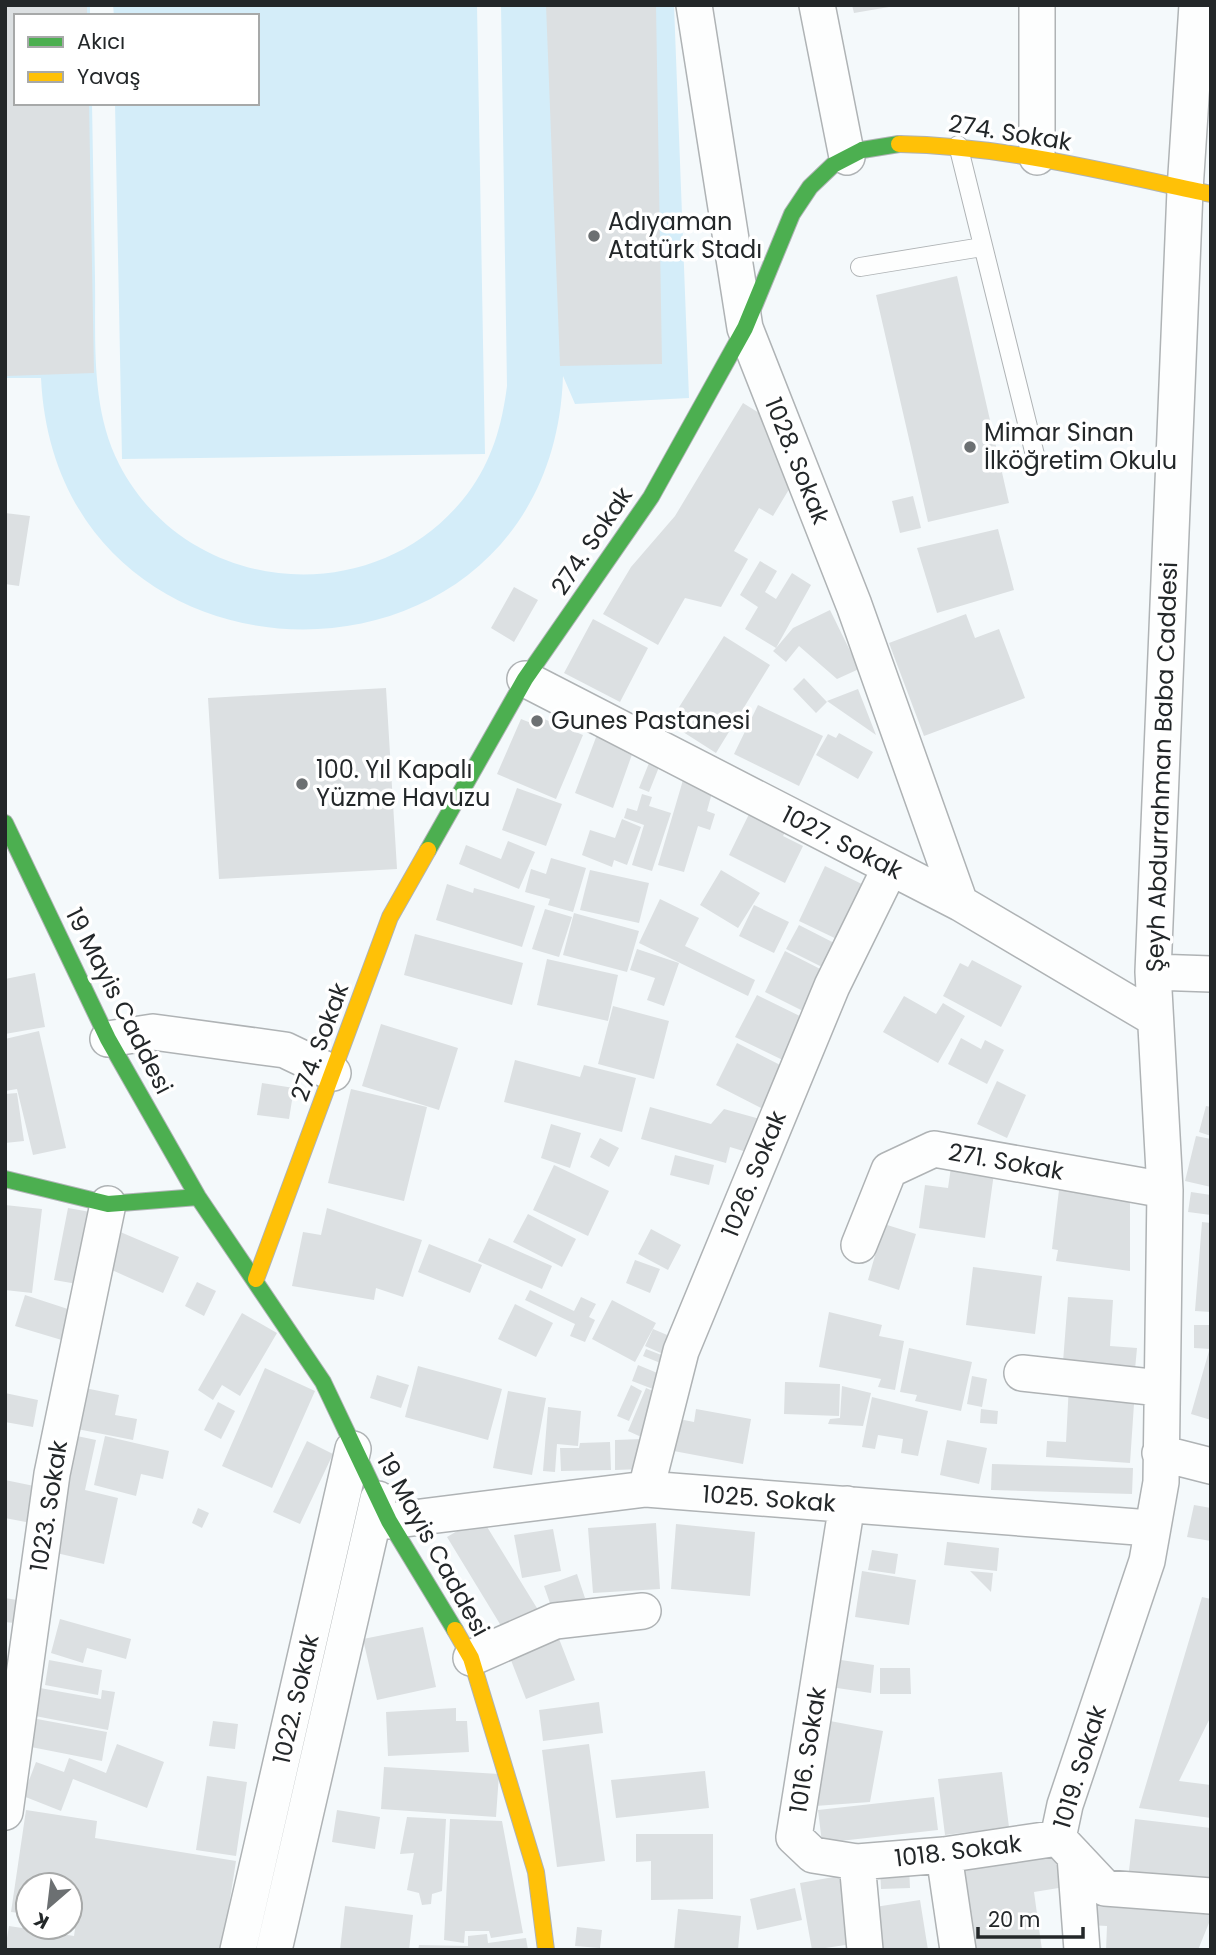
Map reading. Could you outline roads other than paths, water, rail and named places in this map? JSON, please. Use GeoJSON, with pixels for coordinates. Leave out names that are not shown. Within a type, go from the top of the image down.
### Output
{"type":"FeatureCollection","features":[{"type":"Feature","properties":{"kind":"street","name":"1028. Sokak"},"geometry":{"type":"LineString","coordinates":[[694,5],[745,328],[854,605],[960,903]]}},
{"type":"Feature","properties":{"kind":"street"},"geometry":{"type":"LineString","coordinates":[[817,5],[847,157]]}},
{"type":"Feature","properties":{"kind":"street"},"geometry":{"type":"LineString","coordinates":[[1037,5],[1037,156]]}},
{"type":"Feature","properties":{"kind":"street","name":"Şeyh Abdurrahman Baba Caddesi"},"geometry":{"type":"LineString","coordinates":[[1150,1528],[1161,1482],[1160,1388],[1165,1189],[1153,972],[1198,192],[1197,5]]}},
{"type":"Feature","properties":{"kind":"street","name":"274. Sokak"},"geometry":{"type":"LineString","coordinates":[[256,1279],[390,917],[525,679],[651,497],[745,328],[800,200],[821,175],[847,157],[894,144],[958,145],[1037,156],[1198,192]]}},
{"type":"Feature","properties":{"kind":"street","name":"1027. Sokak"},"geometry":{"type":"LineString","coordinates":[[525,679],[960,903],[1154,1018]]}},
{"type":"Feature","properties":{"kind":"street","name":"19 Mayis Caddesi"},"geometry":{"type":"LineString","coordinates":[[5,823],[108,1040],[198,1197],[256,1279],[323,1382],[384,1510],[471,1658],[536,1872],[546,1950]]}},
{"type":"Feature","properties":{"kind":"street","name":"1026. Sokak"},"geometry":{"type":"LineString","coordinates":[[646,1489],[681,1351],[832,986],[890,868]]}},
{"type":"Feature","properties":{"kind":"street"},"geometry":{"type":"LineString","coordinates":[[1153,972],[1211,974]]}},
{"type":"Feature","properties":{"kind":"street"},"geometry":{"type":"LineString","coordinates":[[108,1040],[153,1032],[285,1050],[333,1073]]}},
{"type":"Feature","properties":{"kind":"street","name":"271. Sokak"},"geometry":{"type":"LineString","coordinates":[[859,1245],[889,1170],[934,1149],[1165,1189]]}},
{"type":"Feature","properties":{"kind":"street"},"geometry":{"type":"LineString","coordinates":[[5,1179],[108,1204],[198,1197]]}},
{"type":"Feature","properties":{"kind":"street","name":"1023. Sokak"},"geometry":{"type":"LineString","coordinates":[[5,1812],[52,1474],[108,1204]]}},
{"type":"Feature","properties":{"kind":"street"},"geometry":{"type":"LineString","coordinates":[[1022,1373],[1160,1388]]}},
{"type":"Feature","properties":{"kind":"street","name":"1022. Sokak"},"geometry":{"type":"LineString","coordinates":[[238,1950],[353,1449]]}},
{"type":"Feature","properties":{"kind":"street"},"geometry":{"type":"LineString","coordinates":[[1160,1453],[1211,1466]]}},
{"type":"Feature","properties":{"kind":"street","name":"1025. Sokak"},"geometry":{"type":"LineString","coordinates":[[384,1510],[646,1489],[1150,1528]]}},
{"type":"Feature","properties":{"kind":"street","name":"1016. Sokak"},"geometry":{"type":"LineString","coordinates":[[847,1504],[794,1837],[813,1855],[858,1862]]}},
{"type":"Feature","properties":{"kind":"street","name":"1022. Sokak"},"geometry":{"type":"LineString","coordinates":[[274,1950],[384,1510]]}},
{"type":"Feature","properties":{"kind":"street","name":"1019. Sokak"},"geometry":{"type":"LineString","coordinates":[[1150,1528],[1147,1561],[1065,1805],[1066,1847],[1105,1888],[1211,1896]]}},
{"type":"Feature","properties":{"kind":"street"},"geometry":{"type":"LineString","coordinates":[[471,1658],[555,1621],[643,1611]]}},
{"type":"Feature","properties":{"kind":"street"},"geometry":{"type":"LineString","coordinates":[[1066,1847],[1082,1950]]}},
{"type":"Feature","properties":{"kind":"street","name":"1018. Sokak"},"geometry":{"type":"LineString","coordinates":[[858,1862],[1066,1847]]}},
{"type":"Feature","properties":{"kind":"street"},"geometry":{"type":"LineString","coordinates":[[944,1855],[958,1950]]}},
{"type":"Feature","properties":{"kind":"street"},"geometry":{"type":"LineString","coordinates":[[858,1862],[865,1950]]}},
{"type":"Feature","properties":{"kind":"lane"},"geometry":{"type":"LineString","coordinates":[[958,145],[1036,459]]}},
{"type":"Feature","properties":{"kind":"lane"},"geometry":{"type":"LineString","coordinates":[[860,267],[982,247]]}},
{"type":"Feature","properties":{"kind":"place","name":"Adıyaman Atatürk Stadı"},"geometry":{"type":"Point","coordinates":[594,236]}},
{"type":"Feature","properties":{"kind":"place","name":"Mimar Sinan İlköğretim Okulu"},"geometry":{"type":"Point","coordinates":[970,447]}},
{"type":"Feature","properties":{"kind":"place","name":"Gunes Pastanesi"},"geometry":{"type":"Point","coordinates":[537,721]}},
{"type":"Feature","properties":{"kind":"place","name":"100. Yıl Kapalı Yüzme Havuzu"},"geometry":{"type":"Point","coordinates":[302,784]}}]}
